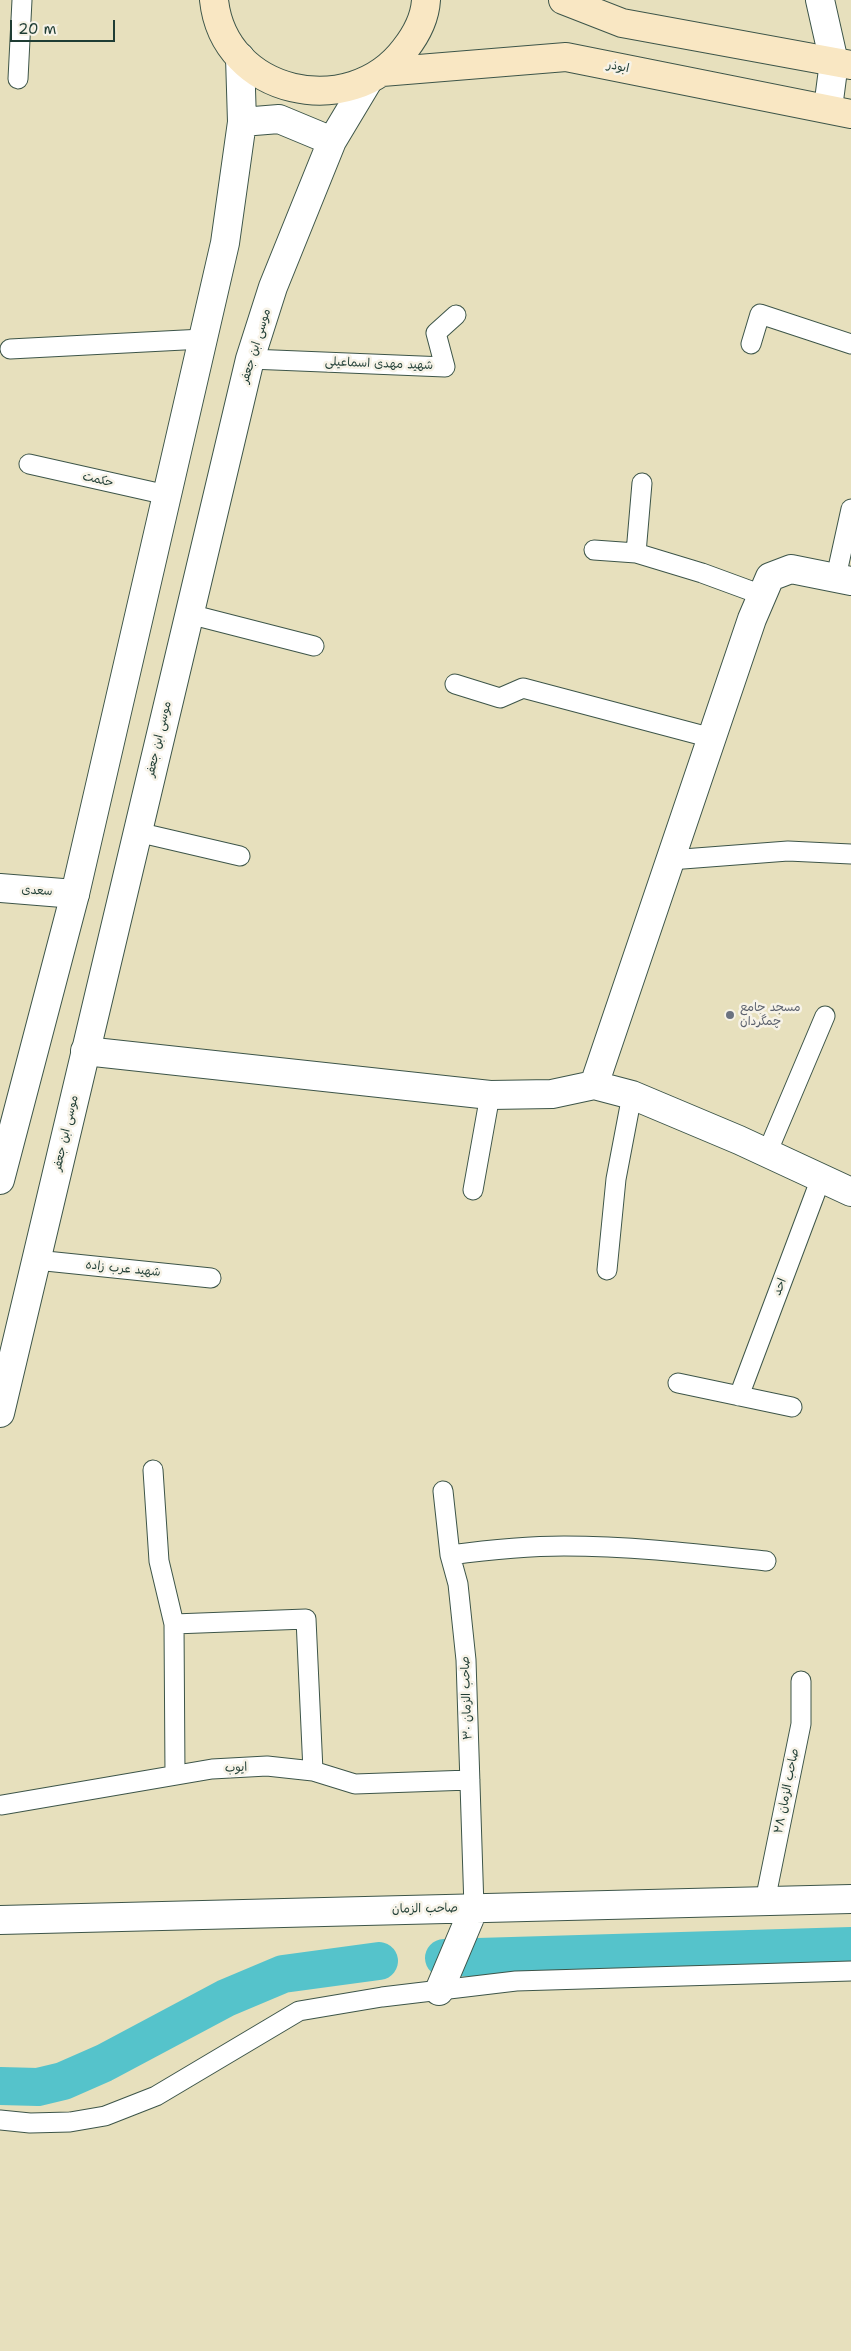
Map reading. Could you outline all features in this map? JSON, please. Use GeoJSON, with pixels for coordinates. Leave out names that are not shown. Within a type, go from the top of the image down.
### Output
{"type":"FeatureCollection","features":[{"type":"Feature","properties":{"kind":"main road","name":"ابوذر"},"geometry":{"type":"LineString","coordinates":[[214,0],[219,23],[240,57],[272,81],[304,91],[336,91],[375,76],[566,57],[839,111]]}},
{"type":"Feature","properties":{"kind":"main road"},"geometry":{"type":"LineString","coordinates":[[375,76],[394,63],[414,37],[426,7],[426,0]]}},
{"type":"Feature","properties":{"kind":"main road"},"geometry":{"type":"LineString","coordinates":[[563,0],[622,23],[843,64]]}},
{"type":"Feature","properties":{"kind":"street"},"geometry":{"type":"LineString","coordinates":[[820,0],[843,64],[839,111]]}},
{"type":"Feature","properties":{"kind":"street"},"geometry":{"type":"LineString","coordinates":[[0,1176],[75,894],[225,244],[242,122],[240,57]]}},
{"type":"Feature","properties":{"kind":"street","name":"موسی ابن جعفر"},"geometry":{"type":"LineString","coordinates":[[0,1413],[250,359],[273,287],[332,141],[375,76]]}},
{"type":"Feature","properties":{"kind":"street"},"geometry":{"type":"LineString","coordinates":[[242,122],[279,120],[332,141]]}},
{"type":"Feature","properties":{"kind":"street"},"geometry":{"type":"LineString","coordinates":[[594,1085],[752,619],[770,577],[791,569],[843,579]]}},
{"type":"Feature","properties":{"kind":"street","name":"سعدی"},"geometry":{"type":"LineString","coordinates":[[0,888],[75,894]]}},
{"type":"Feature","properties":{"kind":"street"},"geometry":{"type":"LineString","coordinates":[[85,1052],[490,1095],[552,1094],[594,1085],[632,1095],[767,1153],[851,1192]]}},
{"type":"Feature","properties":{"kind":"street","name":"صاحب الزمان"},"geometry":{"type":"LineString","coordinates":[[0,1920],[851,1899]]}},
{"type":"Feature","properties":{"kind":"street"},"geometry":{"type":"LineString","coordinates":[[438,1991],[474,1908]]}},
{"type":"Feature","properties":{"kind":"lane"},"geometry":{"type":"LineString","coordinates":[[18,79],[22,0]]}},
{"type":"Feature","properties":{"kind":"lane"},"geometry":{"type":"LineString","coordinates":[[750,344],[760,314],[851,344]]}},
{"type":"Feature","properties":{"kind":"lane","name":"شهید مهدی اسماعیلی"},"geometry":{"type":"LineString","coordinates":[[250,359],[445,367],[436,333],[456,315]]}},
{"type":"Feature","properties":{"kind":"lane"},"geometry":{"type":"LineString","coordinates":[[10,349],[203,339]]}},
{"type":"Feature","properties":{"kind":"lane","name":"حکمت"},"geometry":{"type":"LineString","coordinates":[[29,464],[167,496]]}},
{"type":"Feature","properties":{"kind":"lane"},"geometry":{"type":"LineString","coordinates":[[636,553],[642,483]]}},
{"type":"Feature","properties":{"kind":"lane"},"geometry":{"type":"LineString","coordinates":[[843,579],[851,509]]}},
{"type":"Feature","properties":{"kind":"lane"},"geometry":{"type":"LineString","coordinates":[[594,550],[636,553],[702,573],[762,595]]}},
{"type":"Feature","properties":{"kind":"lane"},"geometry":{"type":"LineString","coordinates":[[189,614],[314,646]]}},
{"type":"Feature","properties":{"kind":"lane"},"geometry":{"type":"LineString","coordinates":[[455,684],[500,698],[523,688],[712,738]]}},
{"type":"Feature","properties":{"kind":"lane"},"geometry":{"type":"LineString","coordinates":[[137,832],[240,856]]}},
{"type":"Feature","properties":{"kind":"lane"},"geometry":{"type":"LineString","coordinates":[[670,860],[788,851],[851,854]]}},
{"type":"Feature","properties":{"kind":"lane"},"geometry":{"type":"LineString","coordinates":[[767,1153],[825,1016]]}},
{"type":"Feature","properties":{"kind":"lane"},"geometry":{"type":"LineString","coordinates":[[473,1190],[490,1095]]}},
{"type":"Feature","properties":{"kind":"lane"},"geometry":{"type":"LineString","coordinates":[[607,1270],[616,1179],[632,1095]]}},
{"type":"Feature","properties":{"kind":"lane","name":"احد"},"geometry":{"type":"LineString","coordinates":[[739,1396],[820,1178]]}},
{"type":"Feature","properties":{"kind":"lane","name":"شهید عرب زاده"},"geometry":{"type":"LineString","coordinates":[[36,1260],[211,1278]]}},
{"type":"Feature","properties":{"kind":"lane"},"geometry":{"type":"LineString","coordinates":[[678,1383],[792,1407]]}},
{"type":"Feature","properties":{"kind":"lane"},"geometry":{"type":"LineString","coordinates":[[153,1470],[159,1561],[174,1624],[175,1775]]}},
{"type":"Feature","properties":{"kind":"lane","name":"صاحب الزمان ۳۰"},"geometry":{"type":"LineString","coordinates":[[444,1491],[450,1555],[458,1584],[466,1660],[474,1908]]}},
{"type":"Feature","properties":{"kind":"lane"},"geometry":{"type":"LineString","coordinates":[[450,1555],[503,1548],[564,1546],[681,1552],[766,1561]]}},
{"type":"Feature","properties":{"kind":"lane"},"geometry":{"type":"LineString","coordinates":[[174,1624],[306,1619],[312,1771]]}},
{"type":"Feature","properties":{"kind":"lane","name":"صاحب الزمان ۲۸"},"geometry":{"type":"LineString","coordinates":[[765,1901],[801,1724],[801,1681]]}},
{"type":"Feature","properties":{"kind":"lane","name":"ایوب"},"geometry":{"type":"LineString","coordinates":[[2,1804],[212,1769],[267,1766],[312,1771],[355,1784],[470,1780]]}},
{"type":"Feature","properties":{"kind":"lane"},"geometry":{"type":"LineString","coordinates":[[0,2120],[30,2123],[70,2122],[105,2116],[156,2096],[299,2011],[382,1997],[516,1980],[851,1970]]}},
{"type":"Feature","properties":{"kind":"waterway"},"geometry":{"type":"LineString","coordinates":[[444,1958],[851,1946]]}},
{"type":"Feature","properties":{"kind":"waterway"},"geometry":{"type":"LineString","coordinates":[[0,2086],[38,2087],[63,2081],[104,2063],[226,1998],[283,1974],[379,1961]]}},
{"type":"Feature","properties":{"kind":"place","name":"مسجد جامع چمگردان"},"geometry":{"type":"Point","coordinates":[730,1015]}}]}
